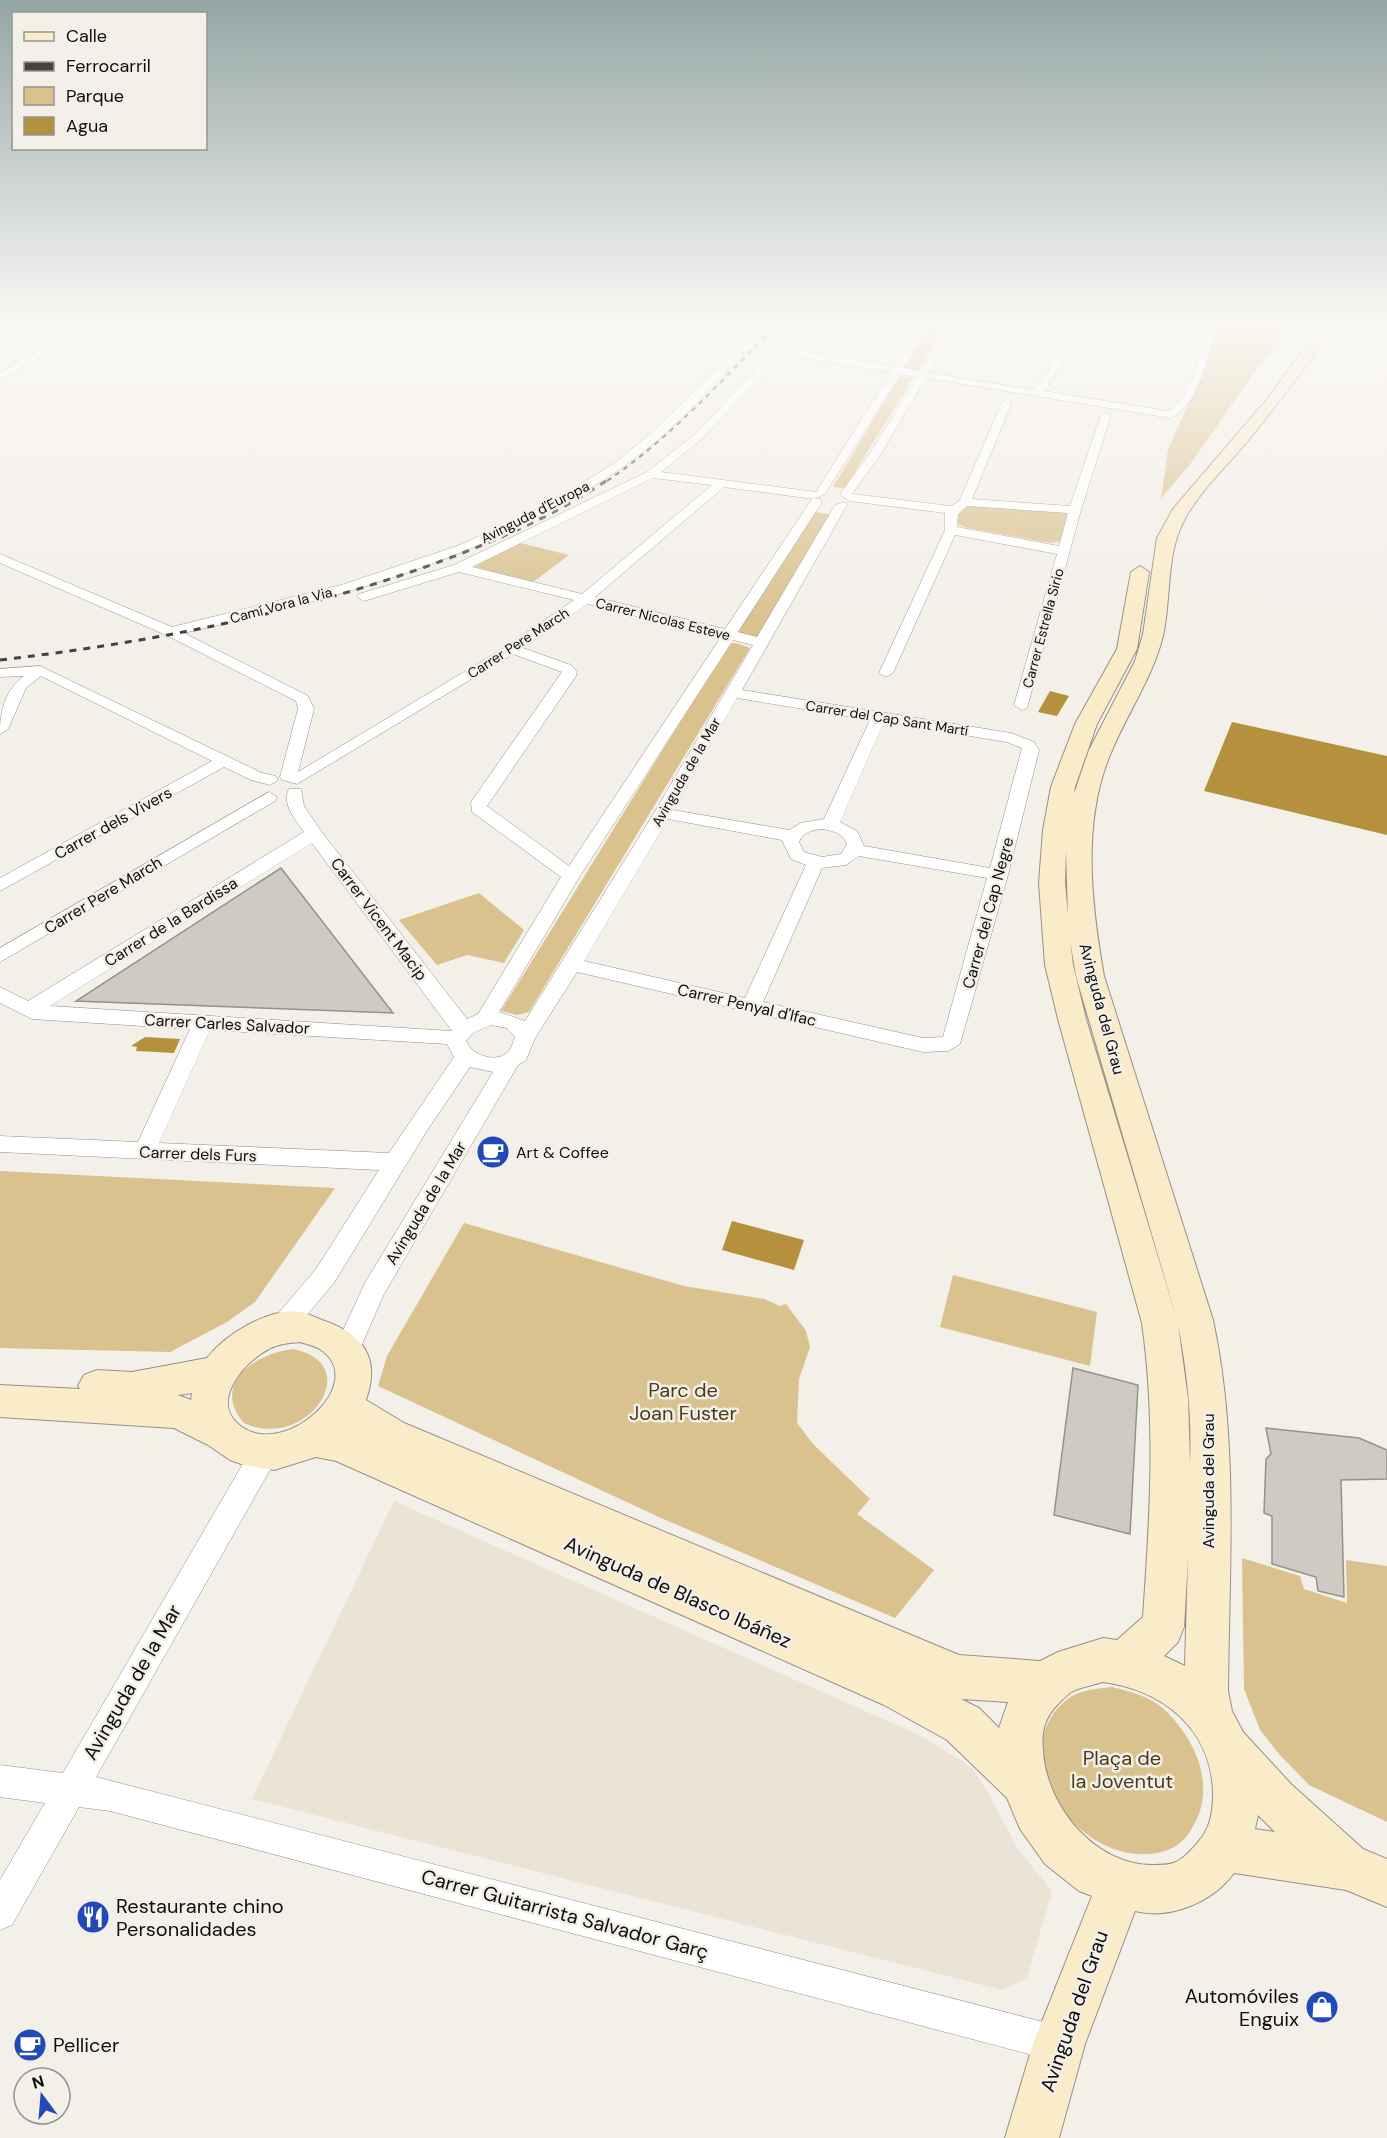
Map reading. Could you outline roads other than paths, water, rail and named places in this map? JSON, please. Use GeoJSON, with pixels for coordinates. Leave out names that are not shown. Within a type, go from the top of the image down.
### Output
{"type":"FeatureCollection","features":[{"type":"Feature","properties":{"kind":"main road","name":"Avinguda del Grau"},"geometry":{"type":"LineString","coordinates":[[1126,1662],[1163,1627],[1173,1425],[1160,1323],[1071,1019],[1059,965],[1052,883],[1054,830],[1063,787],[1077,745],[1130,640],[1144,545],[1151,526],[1167,502],[1238,423]]}},
{"type":"Feature","properties":{"kind":"main road","name":"Avinguda del Grau"},"geometry":{"type":"LineString","coordinates":[[1226,1848],[1237,1816],[1236,1779],[1206,1691],[1211,1463],[1204,1364],[1195,1320],[1090,976],[1082,928],[1079,844],[1086,794],[1100,750],[1145,661],[1153,634],[1163,553],[1172,525],[1191,497],[1254,423]]}},
{"type":"Feature","properties":{"kind":"main road"},"geometry":{"type":"LineString","coordinates":[[0,1401],[178,1412],[219,1432],[239,1446],[265,1452],[290,1449],[327,1430],[346,1408],[354,1388],[354,1368],[347,1350],[335,1338],[319,1330],[300,1327],[280,1329],[244,1345],[218,1372],[211,1388],[209,1403],[212,1418],[219,1432]]}},
{"type":"Feature","properties":{"kind":"main road"},"geometry":{"type":"LineString","coordinates":[[0,1382],[132,1388],[218,1372]]}},
{"type":"Feature","properties":{"kind":"main road","name":"Avinguda de Blasco Ibáñez"},"geometry":{"type":"LineString","coordinates":[[346,1408],[391,1435],[959,1677],[1045,1683]]}},
{"type":"Feature","properties":{"kind":"main road","name":"Avinguda de Blasco Ibáñez"},"geometry":{"type":"LineString","coordinates":[[313,1439],[339,1444],[373,1458],[898,1690],[963,1724],[1022,1781]]}},
{"type":"Feature","properties":{"kind":"main road"},"geometry":{"type":"LineString","coordinates":[[1103,1660],[1126,1662],[1155,1673],[1183,1690],[1275,1800],[1366,1874],[1226,1848],[1208,1870],[1183,1885],[1153,1891],[1120,1886],[1093,1874],[1062,1849],[1048,1834],[1032,1808],[1022,1781],[1018,1743],[1026,1709],[1045,1683],[1061,1671],[1081,1663],[1103,1660]]}},
{"type":"Feature","properties":{"kind":"main road","name":"Avinguda del Grau"},"geometry":{"type":"LineString","coordinates":[[1032,2138],[1059,2044],[1120,1886]]}},
{"type":"Feature","properties":{"kind":"street","name":"Avinguda d'Europa"},"geometry":{"type":"LineString","coordinates":[[389,573],[500,531],[564,500],[595,480],[670,423]]}},
{"type":"Feature","properties":{"kind":"street"},"geometry":{"type":"LineString","coordinates":[[364,597],[459,568],[539,531],[651,474],[699,436],[711,423]]}},
{"type":"Feature","properties":{"kind":"street"},"geometry":{"type":"LineString","coordinates":[[280,1329],[325,1276],[396,1162],[462,1042],[485,1019],[570,876],[864,423]]}},
{"type":"Feature","properties":{"kind":"street","name":"Avinguda de la Mar"},"geometry":{"type":"LineString","coordinates":[[525,1037],[572,965],[893,423]]}},
{"type":"Feature","properties":{"kind":"street"},"geometry":{"type":"LineString","coordinates":[[886,673],[950,519],[965,502],[998,423]]}},
{"type":"Feature","properties":{"kind":"street","name":"Carrer Estrella Sirio"},"geometry":{"type":"LineString","coordinates":[[1022,705],[1075,510],[1103,423]]}},
{"type":"Feature","properties":{"kind":"street"},"geometry":{"type":"LineString","coordinates":[[651,474],[846,499],[950,519],[1064,551]]}},
{"type":"Feature","properties":{"kind":"street","name":"Carrer Pere March"},"geometry":{"type":"LineString","coordinates":[[0,956],[281,783],[512,649],[584,600],[722,483]]}},
{"type":"Feature","properties":{"kind":"street"},"geometry":{"type":"LineString","coordinates":[[965,502],[1075,510]]}},
{"type":"Feature","properties":{"kind":"street"},"geometry":{"type":"LineString","coordinates":[[0,558],[171,632],[299,696],[306,705],[281,783],[264,767],[233,764]]}},
{"type":"Feature","properties":{"kind":"street","name":"Carrer Nicolas Esteve"},"geometry":{"type":"LineString","coordinates":[[459,568],[763,643]]}},
{"type":"Feature","properties":{"kind":"street","name":"Camí Vora la Via"},"geometry":{"type":"LineString","coordinates":[[171,632],[303,600],[389,573]]}},
{"type":"Feature","properties":{"kind":"street"},"geometry":{"type":"LineString","coordinates":[[512,649],[570,671],[479,802],[478,808],[570,876]]}},
{"type":"Feature","properties":{"kind":"street"},"geometry":{"type":"LineString","coordinates":[[0,673],[40,670]]}},
{"type":"Feature","properties":{"kind":"street"},"geometry":{"type":"LineString","coordinates":[[0,729],[17,691],[40,670]]}},
{"type":"Feature","properties":{"kind":"street","name":"Carrer Vicent Macip"},"geometry":{"type":"LineString","coordinates":[[40,670],[233,764],[281,783],[314,834],[462,1042]]}},
{"type":"Feature","properties":{"kind":"street","name":"Carrer del Cap Sant Martí"},"geometry":{"type":"LineString","coordinates":[[733,693],[1018,740],[1028,745],[1030,756]]}},
{"type":"Feature","properties":{"kind":"street"},"geometry":{"type":"LineString","coordinates":[[830,825],[879,716]]}},
{"type":"Feature","properties":{"kind":"street","name":"Carrer del Cap Negre"},"geometry":{"type":"LineString","coordinates":[[923,1045],[948,1044],[953,1039],[1030,756]]}},
{"type":"Feature","properties":{"kind":"street","name":"Carrer dels Vivers"},"geometry":{"type":"LineString","coordinates":[[0,885],[233,764]]}},
{"type":"Feature","properties":{"kind":"street"},"geometry":{"type":"LineString","coordinates":[[663,813],[792,836],[807,826],[830,825],[840,828],[854,838],[855,850]]}},
{"type":"Feature","properties":{"kind":"street","name":"Carrer de la Bardissa"},"geometry":{"type":"LineString","coordinates":[[29,1010],[314,834]]}},
{"type":"Feature","properties":{"kind":"street"},"geometry":{"type":"LineString","coordinates":[[792,836],[792,849],[797,855],[816,862],[840,861],[855,850],[999,875]]}},
{"type":"Feature","properties":{"kind":"street"},"geometry":{"type":"LineString","coordinates":[[751,1006],[816,862]]}},
{"type":"Feature","properties":{"kind":"street","name":"Carrer Penyal d'Ifac"},"geometry":{"type":"LineString","coordinates":[[572,965],[923,1045]]}},
{"type":"Feature","properties":{"kind":"street","name":"Carrer Carles Salvador"},"geometry":{"type":"LineString","coordinates":[[0,994],[29,1010],[462,1042]]}},
{"type":"Feature","properties":{"kind":"street"},"geometry":{"type":"LineString","coordinates":[[462,1042],[472,1062],[492,1065],[511,1059],[519,1052],[525,1037],[515,1023],[501,1018],[485,1019]]}},
{"type":"Feature","properties":{"kind":"street"},"geometry":{"type":"LineString","coordinates":[[144,1152],[203,1022]]}},
{"type":"Feature","properties":{"kind":"street","name":"Avinguda de la Mar"},"geometry":{"type":"LineString","coordinates":[[347,1350],[374,1290],[511,1059]]}},
{"type":"Feature","properties":{"kind":"street","name":"Carrer dels Furs"},"geometry":{"type":"LineString","coordinates":[[0,1144],[396,1162]]}},
{"type":"Feature","properties":{"kind":"street","name":"Avinguda de la Mar"},"geometry":{"type":"LineString","coordinates":[[0,1913],[265,1452]]}},
{"type":"Feature","properties":{"kind":"street","name":"Carrer Guitarrista Salvador Garç"},"geometry":{"type":"LineString","coordinates":[[0,1781],[110,1795],[1059,2044]]}},
{"type":"Feature","properties":{"kind":"water"},"geometry":{"type":"Polygon","coordinates":[[[1050,691],[1069,696],[1057,716],[1038,712],[1050,691]]]}},
{"type":"Feature","properties":{"kind":"water"},"geometry":{"type":"Polygon","coordinates":[[[1232,722],[1387,756],[1387,835],[1204,791],[1232,722]]]}},
{"type":"Feature","properties":{"kind":"water"},"geometry":{"type":"Polygon","coordinates":[[[145,1037],[180,1039],[174,1053],[136,1051],[137,1047],[131,1046],[145,1037]]]}},
{"type":"Feature","properties":{"kind":"water"},"geometry":{"type":"Polygon","coordinates":[[[732,1221],[804,1240],[794,1270],[722,1250],[732,1221]]]}},
{"type":"Feature","properties":{"kind":"railway"},"geometry":{"type":"LineString","coordinates":[[607,481],[631,464],[678,423]]}},
{"type":"Feature","properties":{"kind":"railway"},"geometry":{"type":"LineString","coordinates":[[0,660],[162,636],[215,626],[321,600],[425,567],[497,539],[566,506],[609,479]]}},
{"type":"Feature","properties":{"kind":"place","name":"Art & Coffee"},"geometry":{"type":"Point","coordinates":[493,1152]}},
{"type":"Feature","properties":{"kind":"place","name":"Restaurante chino Personalidades"},"geometry":{"type":"Point","coordinates":[93,1917]}},
{"type":"Feature","properties":{"kind":"place","name":"Automóviles Enguix"},"geometry":{"type":"Point","coordinates":[1322,2007]}},
{"type":"Feature","properties":{"kind":"place","name":"Pellicer"},"geometry":{"type":"Point","coordinates":[30,2045]}},
{"type":"Feature","properties":{"kind":"park label","name":"Parc de Joan Fuster"},"geometry":{"type":"Point","coordinates":[683,1402]}},
{"type":"Feature","properties":{"kind":"park label","name":"Plaça de la Joventut"},"geometry":{"type":"Point","coordinates":[1122,1770]}}]}
